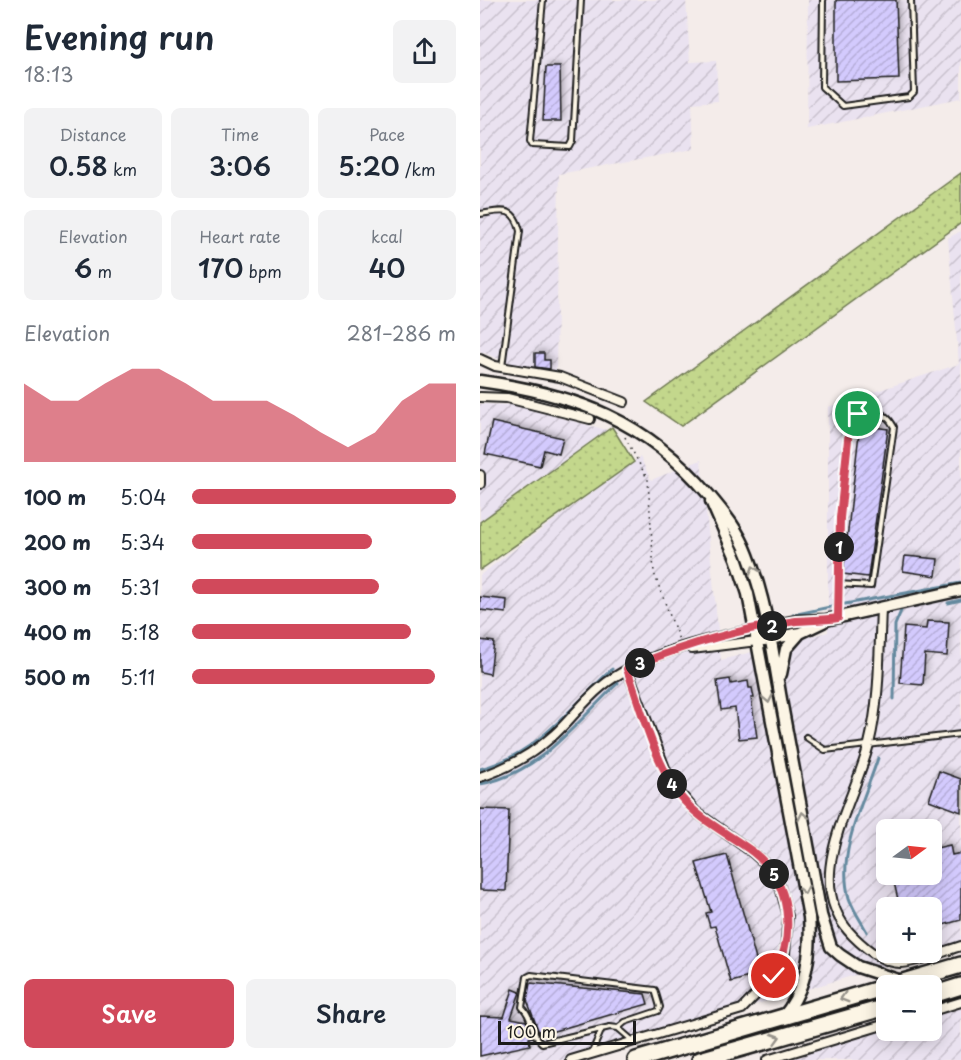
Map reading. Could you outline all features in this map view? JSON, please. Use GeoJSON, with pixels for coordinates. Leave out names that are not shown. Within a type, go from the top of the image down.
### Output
{"type":"FeatureCollection","features":[{"type":"Feature","properties":{"kind":"highway"},"geometry":{"type":"LineString","coordinates":[[924,975],[961,965]]}},
{"type":"Feature","properties":{"kind":"highway"},"geometry":{"type":"LineString","coordinates":[[942,991],[961,986]]}},
{"type":"Feature","properties":{"kind":"highway"},"geometry":{"type":"LineString","coordinates":[[636,1060],[876,989]]}},
{"type":"Feature","properties":{"kind":"highway"},"geometry":{"type":"LineString","coordinates":[[700,1060],[876,1010]]}},
{"type":"Feature","properties":{"kind":"street"},"geometry":{"type":"LineString","coordinates":[[480,359],[502,367],[560,377],[624,402]]}},
{"type":"Feature","properties":{"kind":"street"},"geometry":{"type":"LineString","coordinates":[[480,381],[578,401],[622,422],[666,451],[730,518],[747,553],[768,627],[821,915],[831,947],[858,967],[883,975]]}},
{"type":"Feature","properties":{"kind":"street"},"geometry":{"type":"LineString","coordinates":[[480,397],[507,398],[590,419]]}},
{"type":"Feature","properties":{"kind":"street"},"geometry":{"type":"LineString","coordinates":[[480,475],[480,484]]}},
{"type":"Feature","properties":{"kind":"street"},"geometry":{"type":"LineString","coordinates":[[709,495],[742,576],[755,629],[810,931],[803,982],[797,998],[783,1017]]}},
{"type":"Feature","properties":{"kind":"street"},"geometry":{"type":"LineString","coordinates":[[480,777],[511,766],[532,752],[555,734],[600,688],[627,669],[678,651],[755,629],[797,621],[838,618],[961,590]]}},
{"type":"Feature","properties":{"kind":"street"},"geometry":{"type":"LineString","coordinates":[[881,608],[876,709],[868,746],[831,858],[829,884],[836,912],[851,934],[866,948],[899,963],[961,946]]}},
{"type":"Feature","properties":{"kind":"street"},"geometry":{"type":"LineString","coordinates":[[678,651],[800,633],[826,620]]}},
{"type":"Feature","properties":{"kind":"street"},"geometry":{"type":"LineString","coordinates":[[782,702],[782,658],[791,642],[800,633]]}},
{"type":"Feature","properties":{"kind":"street"},"geometry":{"type":"LineString","coordinates":[[571,1060],[742,1009],[761,991],[786,953],[788,916],[780,887],[771,868],[696,812],[670,781],[627,669]]}},
{"type":"Feature","properties":{"kind":"street"},"geometry":{"type":"LineString","coordinates":[[942,1008],[961,1002]]}},
{"type":"Feature","properties":{"kind":"street"},"geometry":{"type":"LineString","coordinates":[[767,1060],[876,1027]]}},
{"type":"Feature","properties":{"kind":"street"},"geometry":{"type":"LineString","coordinates":[[726,1060],[741,1048]]}},
{"type":"Feature","properties":{"kind":"lane"},"geometry":{"type":"LineString","coordinates":[[543,0],[530,141],[532,145],[570,147],[573,141],[581,0]]}},
{"type":"Feature","properties":{"kind":"lane"},"geometry":{"type":"LineString","coordinates":[[823,0],[822,87],[843,105],[909,97],[915,92],[910,0]]}},
{"type":"Feature","properties":{"kind":"lane"},"geometry":{"type":"LineString","coordinates":[[480,214],[506,210],[513,214],[520,231],[502,367]]}},
{"type":"Feature","properties":{"kind":"lane"},"geometry":{"type":"LineString","coordinates":[[838,584],[871,586],[894,427],[888,418],[873,411],[863,412],[850,420],[840,518],[838,584],[838,618]]}},
{"type":"Feature","properties":{"kind":"lane"},"geometry":{"type":"LineString","coordinates":[[806,737],[825,750],[961,734]]}},
{"type":"Feature","properties":{"kind":"lane"},"geometry":{"type":"LineString","coordinates":[[618,1028],[625,1022],[658,1011],[660,1007],[655,990],[531,975],[527,977],[522,1007],[531,1016],[537,1040],[542,1044],[610,1027],[618,1028],[634,1041]]}},
{"type":"Feature","properties":{"kind":"lane"},"geometry":{"type":"LineString","coordinates":[[591,1054],[601,1031]]}},
{"type":"Feature","properties":{"kind":"path"},"geometry":{"type":"LineString","coordinates":[[625,437],[648,480],[654,573],[674,623],[678,651]]}},
{"type":"Feature","properties":{"kind":"shaded area"},"geometry":{"type":"Polygon","coordinates":[[[480,0],[686,0],[690,62],[716,61],[718,101],[692,103],[694,149],[559,174],[556,372],[508,363],[480,351],[480,0]]]}},
{"type":"Feature","properties":{"kind":"shaded area"},"geometry":{"type":"Polygon","coordinates":[[[808,0],[961,0],[961,98],[807,129],[808,0]]]}},
{"type":"Feature","properties":{"kind":"shaded area"},"geometry":{"type":"Polygon","coordinates":[[[961,231],[961,942],[942,949],[942,897],[876,897],[876,963],[896,963],[566,1060],[480,1060],[480,575],[640,457],[651,480],[701,460],[721,660],[828,632],[828,407],[959,364],[948,238],[961,231]]]}},
{"type":"Feature","properties":{"kind":"shaded area"},"geometry":{"type":"Polygon","coordinates":[[[480,404],[512,405],[607,430],[480,522],[480,404]]]}},
{"type":"Feature","properties":{"kind":"shaded area"},"geometry":{"type":"Polygon","coordinates":[[[961,1008],[961,1060],[787,1060],[876,1033],[876,1041],[942,1041],[942,1014],[961,1008]]]}},
{"type":"Feature","properties":{"kind":"green space"},"geometry":{"type":"Polygon","coordinates":[[[961,173],[961,223],[681,426],[646,402],[961,173]]]}},
{"type":"Feature","properties":{"kind":"green space"},"geometry":{"type":"Polygon","coordinates":[[[612,427],[634,462],[480,570],[480,522],[612,427]]]}},
{"type":"Feature","properties":{"kind":"building"},"geometry":{"type":"Polygon","coordinates":[[[836,0],[896,0],[899,79],[836,81],[836,0]]]}},
{"type":"Feature","properties":{"kind":"building"},"geometry":{"type":"Polygon","coordinates":[[[546,67],[560,67],[561,121],[543,121],[546,67]]]}},
{"type":"Feature","properties":{"kind":"building"},"geometry":{"type":"Polygon","coordinates":[[[535,353],[544,353],[544,360],[550,360],[550,369],[535,367],[535,353]]]}},
{"type":"Feature","properties":{"kind":"building"},"geometry":{"type":"Polygon","coordinates":[[[492,422],[563,438],[559,454],[544,450],[540,466],[485,454],[492,422]]]}},
{"type":"Feature","properties":{"kind":"building"},"geometry":{"type":"Polygon","coordinates":[[[860,425],[888,429],[868,577],[843,574],[860,425]]]}},
{"type":"Feature","properties":{"kind":"building"},"geometry":{"type":"Polygon","coordinates":[[[905,556],[938,559],[936,576],[903,571],[905,556]]]}},
{"type":"Feature","properties":{"kind":"building"},"geometry":{"type":"Polygon","coordinates":[[[480,597],[507,600],[506,613],[480,610],[480,597]]]}},
{"type":"Feature","properties":{"kind":"building"},"geometry":{"type":"Polygon","coordinates":[[[927,621],[949,622],[947,656],[925,654],[923,685],[900,683],[904,627],[926,629],[927,621]]]}},
{"type":"Feature","properties":{"kind":"building"},"geometry":{"type":"Polygon","coordinates":[[[480,640],[494,642],[490,674],[480,672],[480,640]]]}},
{"type":"Feature","properties":{"kind":"building"},"geometry":{"type":"Polygon","coordinates":[[[730,679],[731,684],[748,681],[749,688],[752,688],[754,698],[751,698],[757,737],[739,739],[735,708],[721,710],[717,681],[730,679]]]}},
{"type":"Feature","properties":{"kind":"building"},"geometry":{"type":"Polygon","coordinates":[[[939,771],[961,779],[961,812],[929,800],[939,771]]]}},
{"type":"Feature","properties":{"kind":"building"},"geometry":{"type":"Polygon","coordinates":[[[480,809],[509,810],[506,891],[480,890],[480,809]]]}},
{"type":"Feature","properties":{"kind":"building"},"geometry":{"type":"Polygon","coordinates":[[[950,845],[952,855],[961,853],[961,920],[942,925],[942,897],[897,897],[895,885],[942,885],[942,847],[950,845]]]}},
{"type":"Feature","properties":{"kind":"building"},"geometry":{"type":"Polygon","coordinates":[[[727,855],[760,974],[731,982],[715,926],[710,927],[706,913],[711,912],[696,863],[727,855]]]}},
{"type":"Feature","properties":{"kind":"building"},"geometry":{"type":"Polygon","coordinates":[[[530,983],[645,994],[648,1004],[540,1035],[527,1000],[530,983]]]}},
{"type":"Feature","properties":{"kind":"building"},"geometry":{"type":"Polygon","coordinates":[[[513,989],[520,992],[511,1018],[526,1021],[532,1037],[529,1038],[530,1045],[480,1056],[480,1016],[504,1017],[513,989]]]}},
{"type":"Feature","properties":{"kind":"waterway"},"geometry":{"type":"LineString","coordinates":[[845,604],[961,583]]}},
{"type":"Feature","properties":{"kind":"waterway"},"geometry":{"type":"LineString","coordinates":[[948,603],[961,600]]}},
{"type":"Feature","properties":{"kind":"waterway"},"geometry":{"type":"LineString","coordinates":[[793,615],[830,607]]}},
{"type":"Feature","properties":{"kind":"waterway"},"geometry":{"type":"LineString","coordinates":[[894,699],[895,625],[901,611]]}},
{"type":"Feature","properties":{"kind":"waterway"},"geometry":{"type":"LineString","coordinates":[[480,769],[519,753],[536,741],[612,669]]}},
{"type":"Feature","properties":{"kind":"waterway"},"geometry":{"type":"LineString","coordinates":[[480,784],[501,778],[539,758],[618,683]]}},
{"type":"Feature","properties":{"kind":"waterway"},"geometry":{"type":"LineString","coordinates":[[867,932],[849,898],[846,863],[853,827],[878,758]]}},
{"type":"Feature","properties":{"kind":"route"},"geometry":{"type":"LineString","coordinates":[[774,976],[786,953],[788,916],[785,901],[771,868],[752,852],[717,830],[682,798],[670,781],[652,740],[627,669],[651,658],[726,635],[797,621],[838,618],[840,518],[850,420],[858,414]]}}]}
